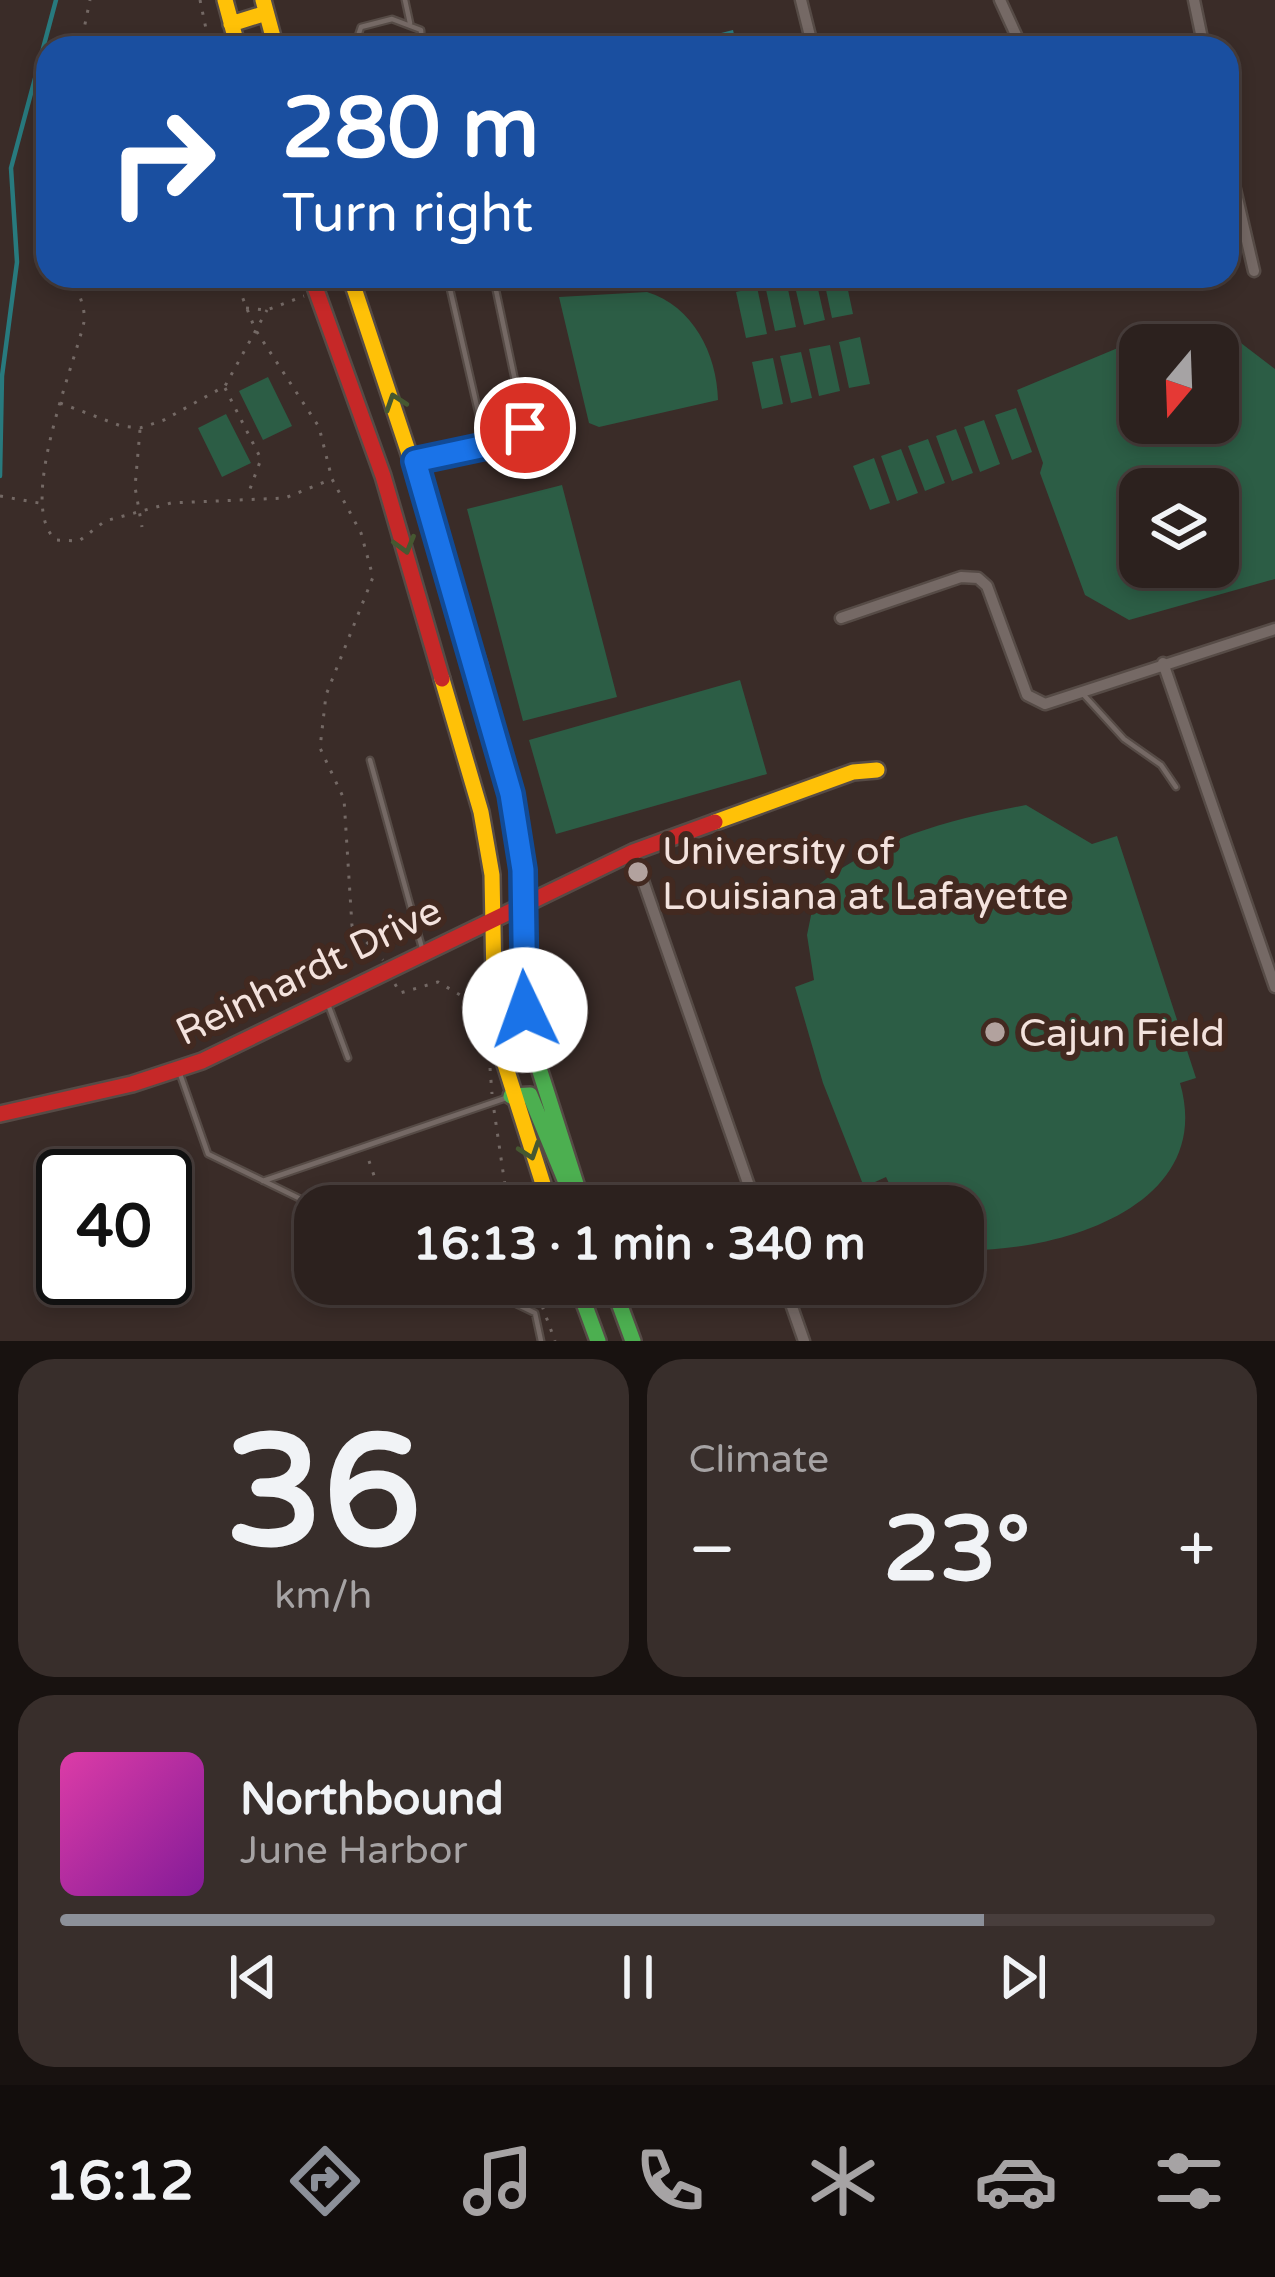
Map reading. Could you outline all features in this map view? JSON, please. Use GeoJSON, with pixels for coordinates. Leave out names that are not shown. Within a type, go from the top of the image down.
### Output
{"type":"FeatureCollection","features":[{"type":"Feature","properties":{"kind":"street"},"geometry":{"type":"LineString","coordinates":[[225,0],[234,36]]}},
{"type":"Feature","properties":{"kind":"street"},"geometry":{"type":"LineString","coordinates":[[802,0],[810,36]]}},
{"type":"Feature","properties":{"kind":"street"},"geometry":{"type":"LineString","coordinates":[[1000,0],[1016,36]]}},
{"type":"Feature","properties":{"kind":"street"},"geometry":{"type":"LineString","coordinates":[[1194,0],[1202,36]]}},
{"type":"Feature","properties":{"kind":"street"},"geometry":{"type":"LineString","coordinates":[[231,24],[264,6],[273,36]]}},
{"type":"Feature","properties":{"kind":"street"},"geometry":{"type":"LineString","coordinates":[[1239,218],[1254,271]]}},
{"type":"Feature","properties":{"kind":"street"},"geometry":{"type":"LineString","coordinates":[[311,288],[389,495],[481,812],[492,875],[491,1003],[511,1096],[543,1185]]}},
{"type":"Feature","properties":{"kind":"street"},"geometry":{"type":"LineString","coordinates":[[354,288],[415,461],[511,794],[521,845],[531,1051],[574,1185]]}},
{"type":"Feature","properties":{"kind":"street"},"geometry":{"type":"LineString","coordinates":[[841,618],[961,577],[979,578],[987,586],[1027,695],[1051,704],[1275,629]]}},
{"type":"Feature","properties":{"kind":"street"},"geometry":{"type":"LineString","coordinates":[[1163,663],[1275,988]]}},
{"type":"Feature","properties":{"kind":"street","name":"Reinhardt Drive"},"geometry":{"type":"LineString","coordinates":[[0,1114],[178,1070],[633,852],[853,772],[877,770]]}},
{"type":"Feature","properties":{"kind":"street"},"geometry":{"type":"LineString","coordinates":[[633,852],[750,1185]]}},
{"type":"Feature","properties":{"kind":"street"},"geometry":{"type":"LineString","coordinates":[[511,1096],[530,1095],[571,1185]]}},
{"type":"Feature","properties":{"kind":"street"},"geometry":{"type":"LineString","coordinates":[[585,1305],[598,1341]]}},
{"type":"Feature","properties":{"kind":"street"},"geometry":{"type":"LineString","coordinates":[[620,1305],[633,1341]]}},
{"type":"Feature","properties":{"kind":"street"},"geometry":{"type":"LineString","coordinates":[[791,1305],[804,1341]]}},
{"type":"Feature","properties":{"kind":"lane"},"geometry":{"type":"LineString","coordinates":[[405,0],[410,22]]}},
{"type":"Feature","properties":{"kind":"lane"},"geometry":{"type":"LineString","coordinates":[[358,36],[361,27],[392,19],[410,22],[421,36]]}},
{"type":"Feature","properties":{"kind":"lane"},"geometry":{"type":"LineString","coordinates":[[450,288],[486,446]]}},
{"type":"Feature","properties":{"kind":"lane"},"geometry":{"type":"LineString","coordinates":[[415,461],[514,440],[525,428],[496,288]]}},
{"type":"Feature","properties":{"kind":"lane"},"geometry":{"type":"LineString","coordinates":[[1083,694],[1124,739],[1161,765],[1175,787]]}},
{"type":"Feature","properties":{"kind":"lane"},"geometry":{"type":"LineString","coordinates":[[370,760],[423,954]]}},
{"type":"Feature","properties":{"kind":"lane"},"geometry":{"type":"LineString","coordinates":[[326,1002],[348,1058]]}},
{"type":"Feature","properties":{"kind":"lane"},"geometry":{"type":"LineString","coordinates":[[178,1070],[208,1154],[294,1196]]}},
{"type":"Feature","properties":{"kind":"lane"},"geometry":{"type":"LineString","coordinates":[[263,1181],[511,1096]]}},
{"type":"Feature","properties":{"kind":"lane"},"geometry":{"type":"LineString","coordinates":[[519,1305],[535,1313],[541,1341]]}},
{"type":"Feature","properties":{"kind":"path"},"geometry":{"type":"LineString","coordinates":[[82,36],[90,0]]}},
{"type":"Feature","properties":{"kind":"path"},"geometry":{"type":"LineString","coordinates":[[200,0],[206,36]]}},
{"type":"Feature","properties":{"kind":"path"},"geometry":{"type":"LineString","coordinates":[[203,36],[204,30]]}},
{"type":"Feature","properties":{"kind":"path"},"geometry":{"type":"LineString","coordinates":[[76,288],[85,318],[59,403],[40,503],[49,534],[67,543],[79,541],[105,521],[190,500],[302,494],[332,479]]}},
{"type":"Feature","properties":{"kind":"path"},"geometry":{"type":"LineString","coordinates":[[59,403],[105,423],[140,428],[225,386],[267,310],[305,288]]}},
{"type":"Feature","properties":{"kind":"path"},"geometry":{"type":"LineString","coordinates":[[244,308],[267,310]]}},
{"type":"Feature","properties":{"kind":"path"},"geometry":{"type":"LineString","coordinates":[[225,386],[261,459],[260,475],[247,496]]}},
{"type":"Feature","properties":{"kind":"path"},"geometry":{"type":"LineString","coordinates":[[140,428],[135,487],[142,527]]}},
{"type":"Feature","properties":{"kind":"path"},"geometry":{"type":"LineString","coordinates":[[0,496],[40,503]]}},
{"type":"Feature","properties":{"kind":"path"},"geometry":{"type":"LineString","coordinates":[[369,1161],[377,1185]]}},
{"type":"Feature","properties":{"kind":"green space"},"geometry":{"type":"Polygon","coordinates":[[[757,288],[767,334],[746,338],[736,292],[757,288]]]}},
{"type":"Feature","properties":{"kind":"green space"},"geometry":{"type":"Polygon","coordinates":[[[766,288],[788,288],[796,327],[775,331],[766,288]]]}},
{"type":"Feature","properties":{"kind":"green space"},"geometry":{"type":"Polygon","coordinates":[[[795,288],[818,288],[825,320],[804,325],[795,288]]]}},
{"type":"Feature","properties":{"kind":"green space"},"geometry":{"type":"Polygon","coordinates":[[[826,288],[848,288],[853,314],[832,318],[826,288]]]}},
{"type":"Feature","properties":{"kind":"green space"},"geometry":{"type":"Polygon","coordinates":[[[647,292],[677,308],[699,334],[713,366],[718,400],[599,427],[589,423],[559,297],[647,292]]]}},
{"type":"Feature","properties":{"kind":"green space"},"geometry":{"type":"Polygon","coordinates":[[[860,337],[870,384],[849,388],[839,342],[860,337]]]}},
{"type":"Feature","properties":{"kind":"green space"},"geometry":{"type":"Polygon","coordinates":[[[1239,342],[1275,369],[1275,579],[1129,620],[1085,595],[1040,473],[1043,463],[1017,390],[1119,348],[1119,444],[1239,444],[1239,342]]]}},
{"type":"Feature","properties":{"kind":"green space"},"geometry":{"type":"Polygon","coordinates":[[[830,345],[840,391],[819,396],[809,349],[830,345]]]}},
{"type":"Feature","properties":{"kind":"green space"},"geometry":{"type":"Polygon","coordinates":[[[801,352],[812,398],[791,403],[780,356],[801,352]]]}},
{"type":"Feature","properties":{"kind":"green space"},"geometry":{"type":"Polygon","coordinates":[[[773,358],[783,404],[762,409],[752,362],[773,358]]]}},
{"type":"Feature","properties":{"kind":"green space"},"geometry":{"type":"Polygon","coordinates":[[[268,377],[292,426],[263,440],[239,391],[268,377]]]}},
{"type":"Feature","properties":{"kind":"green space"},"geometry":{"type":"Polygon","coordinates":[[[1016,408],[1032,452],[1012,460],[995,415],[1016,408]]]}},
{"type":"Feature","properties":{"kind":"green space"},"geometry":{"type":"Polygon","coordinates":[[[226,414],[251,463],[222,477],[198,428],[226,414]]]}},
{"type":"Feature","properties":{"kind":"green space"},"geometry":{"type":"Polygon","coordinates":[[[984,420],[1000,464],[980,472],[964,427],[984,420]]]}},
{"type":"Feature","properties":{"kind":"green space"},"geometry":{"type":"Polygon","coordinates":[[[956,429],[973,473],[952,481],[936,436],[956,429]]]}},
{"type":"Feature","properties":{"kind":"green space"},"geometry":{"type":"Polygon","coordinates":[[[928,439],[945,483],[925,491],[908,446],[928,439]]]}},
{"type":"Feature","properties":{"kind":"green space"},"geometry":{"type":"Polygon","coordinates":[[[901,449],[918,493],[897,501],[881,456],[901,449]]]}},
{"type":"Feature","properties":{"kind":"green space"},"geometry":{"type":"Polygon","coordinates":[[[874,458],[890,503],[870,510],[853,466],[874,458]]]}},
{"type":"Feature","properties":{"kind":"green space"},"geometry":{"type":"Polygon","coordinates":[[[562,485],[617,697],[523,721],[467,509],[562,485]]]}},
{"type":"Feature","properties":{"kind":"green space"},"geometry":{"type":"Polygon","coordinates":[[[740,680],[767,774],[556,834],[529,740],[740,680]]]}},
{"type":"Feature","properties":{"kind":"green space","name":"Cajun Field"},"geometry":{"type":"Polygon","coordinates":[[[1026,805],[1092,844],[1117,836],[1196,1078],[1180,1083],[1185,1126],[1175,1162],[1152,1191],[1121,1214],[1083,1231],[984,1249],[984,1185],[890,1185],[886,1177],[863,1185],[823,1083],[795,987],[814,980],[807,935],[817,886],[890,843],[1026,805]]]}},
{"type":"Feature","properties":{"kind":"waterway"},"geometry":{"type":"LineString","coordinates":[[46,36],[56,0]]}},
{"type":"Feature","properties":{"kind":"waterway"},"geometry":{"type":"LineString","coordinates":[[0,476],[2,376],[17,262],[11,168],[36,75]]}},
{"type":"Feature","properties":{"kind":"traffic: fast"},"geometry":{"type":"LineString","coordinates":[[521,893],[530,1040],[576,1185]]}},
{"type":"Feature","properties":{"kind":"traffic: fast"},"geometry":{"type":"LineString","coordinates":[[511,1096],[530,1095],[565,1180]]}},
{"type":"Feature","properties":{"kind":"traffic: fast"},"geometry":{"type":"LineString","coordinates":[[585,1305],[598,1341]]}},
{"type":"Feature","properties":{"kind":"traffic: fast"},"geometry":{"type":"LineString","coordinates":[[620,1305],[633,1341]]}},
{"type":"Feature","properties":{"kind":"traffic: slow"},"geometry":{"type":"LineString","coordinates":[[225,0],[235,36]]}},
{"type":"Feature","properties":{"kind":"traffic: slow"},"geometry":{"type":"LineString","coordinates":[[263,0],[273,36]]}},
{"type":"Feature","properties":{"kind":"traffic: slow"},"geometry":{"type":"LineString","coordinates":[[231,24],[266,13]]}},
{"type":"Feature","properties":{"kind":"traffic: slow"},"geometry":{"type":"LineString","coordinates":[[354,288],[479,665],[512,798],[521,893]]}},
{"type":"Feature","properties":{"kind":"traffic: slow"},"geometry":{"type":"LineString","coordinates":[[442,679],[481,812],[492,875],[495,1033],[543,1185]]}},
{"type":"Feature","properties":{"kind":"traffic: slow"},"geometry":{"type":"LineString","coordinates":[[715,822],[853,772],[877,770]]}},
{"type":"Feature","properties":{"kind":"traffic: jam"},"geometry":{"type":"LineString","coordinates":[[315,288],[383,476],[442,679]]}},
{"type":"Feature","properties":{"kind":"traffic: jam"},"geometry":{"type":"LineString","coordinates":[[0,1114],[132,1084],[202,1061],[633,852],[715,822]]}},
{"type":"Feature","properties":{"kind":"place","name":"University of Louisiana at Lafayette"},"geometry":{"type":"Point","coordinates":[638,872]}},
{"type":"Feature","properties":{"kind":"place","name":"Cajun Field"},"geometry":{"type":"Point","coordinates":[995,1032]}},
{"type":"Feature","properties":{"kind":"route"},"geometry":{"type":"LineString","coordinates":[[525,428],[514,440],[415,461],[511,794],[523,870],[525,1010]]}}]}
